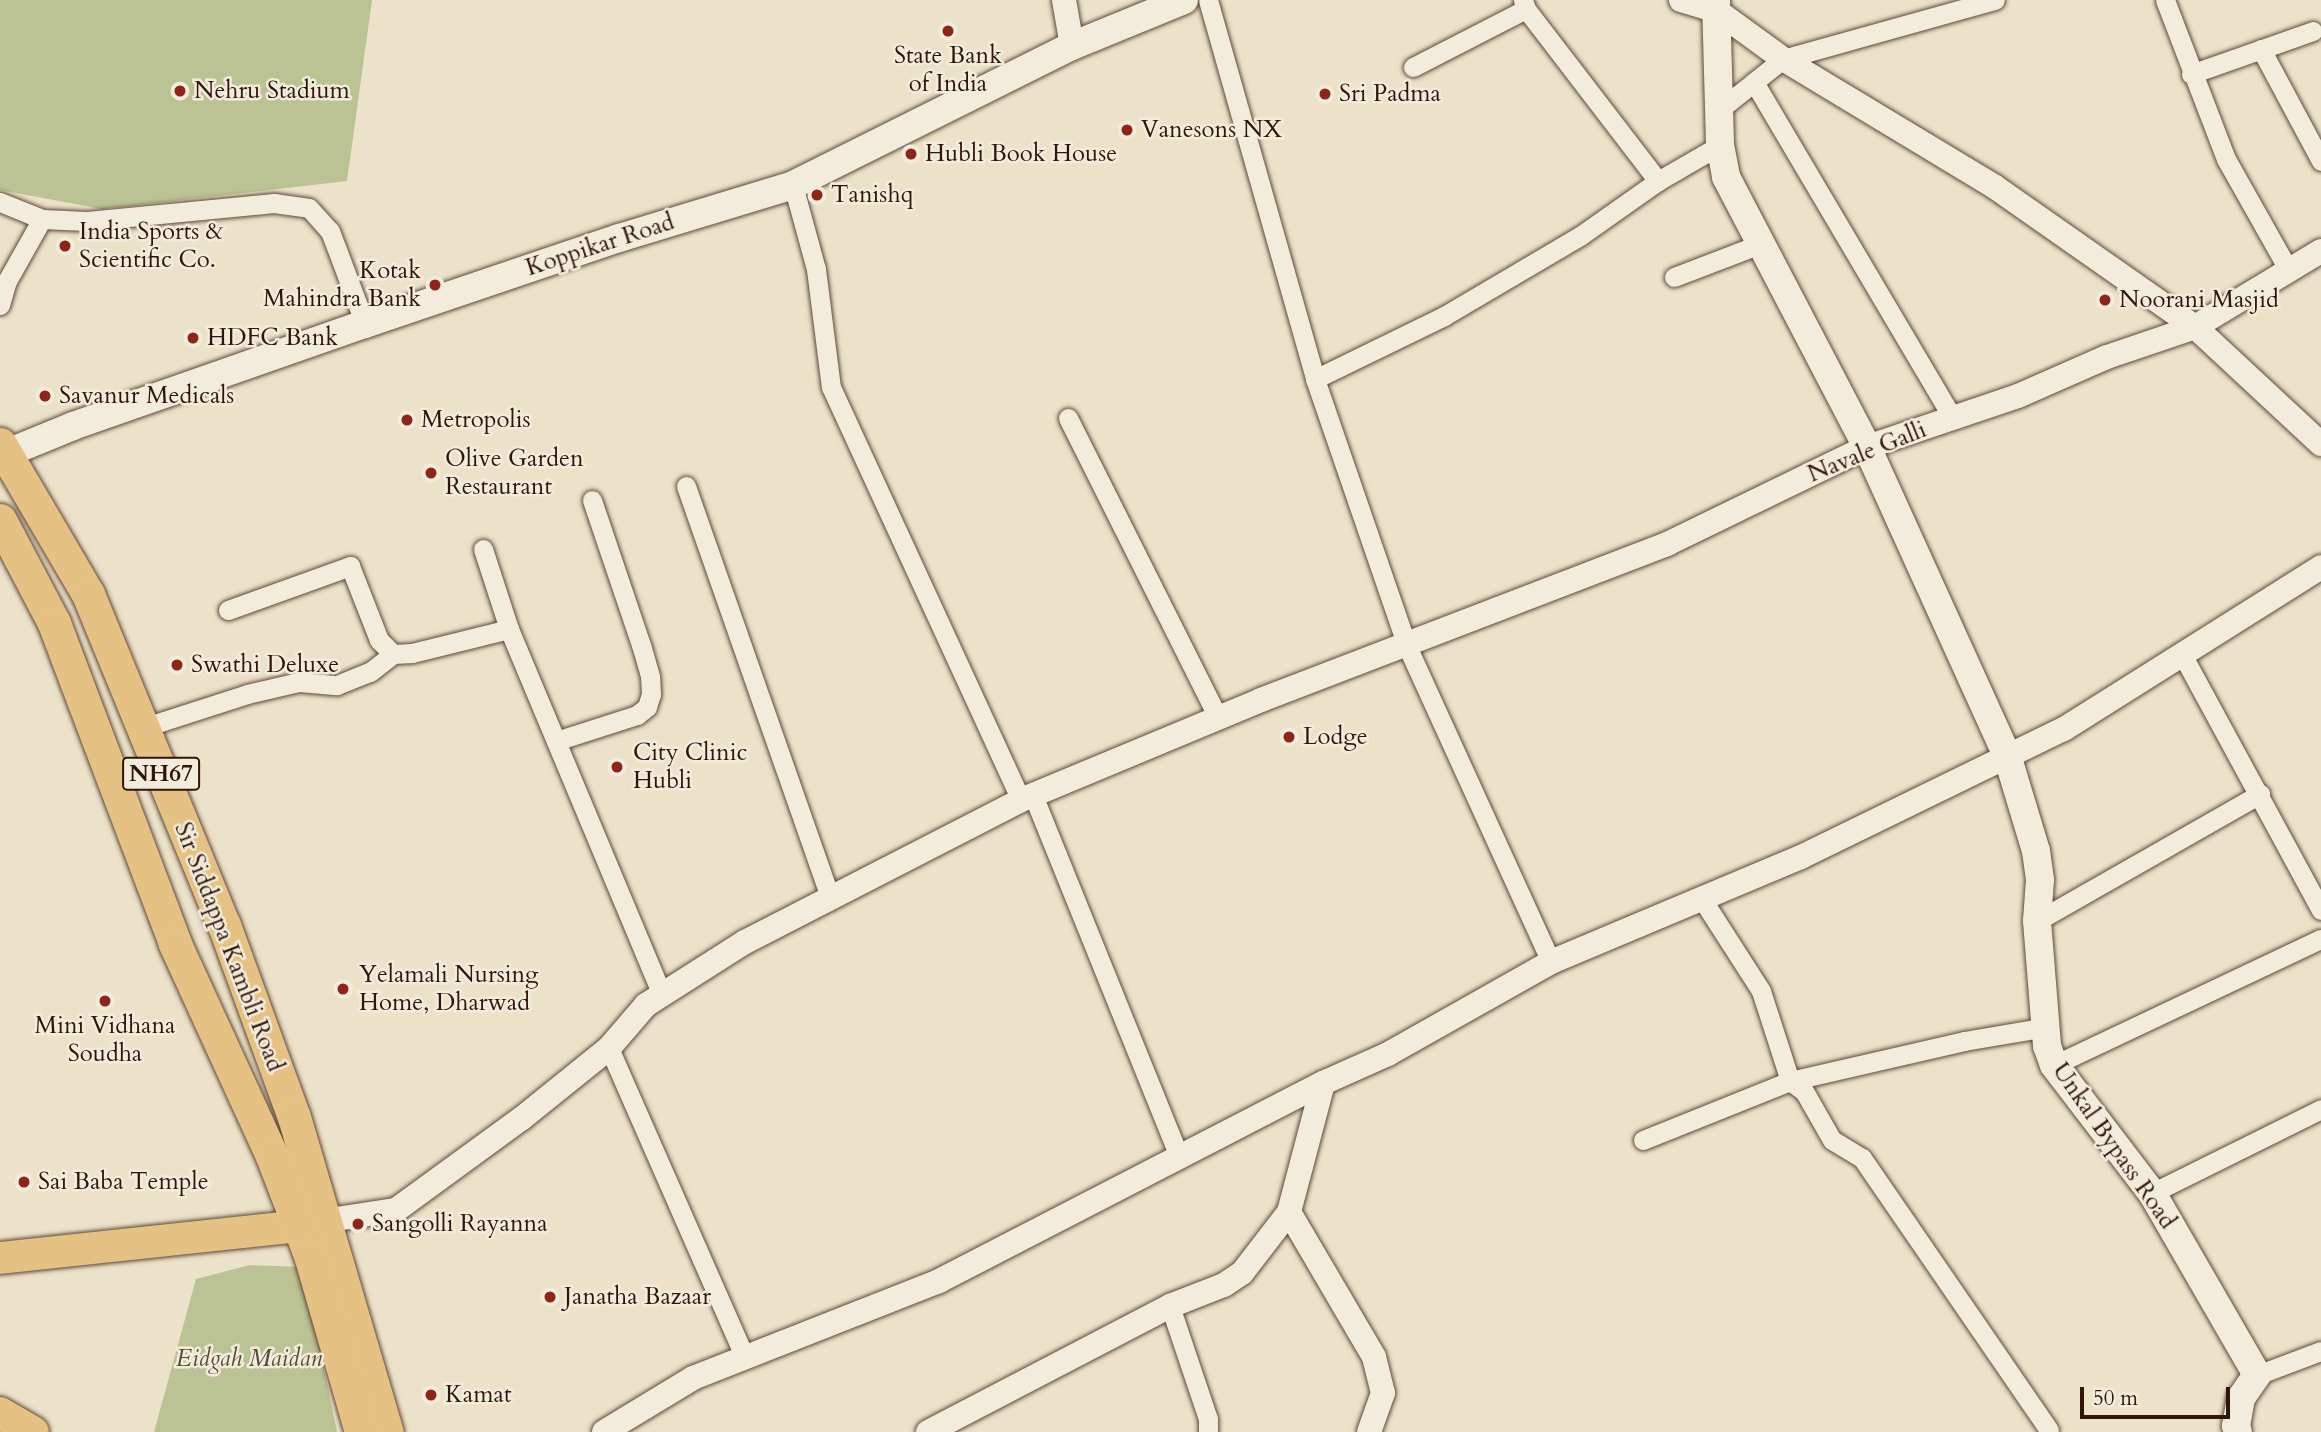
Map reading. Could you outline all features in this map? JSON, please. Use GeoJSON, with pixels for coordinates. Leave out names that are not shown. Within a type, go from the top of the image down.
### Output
{"type":"FeatureCollection","features":[{"type":"Feature","properties":{"kind":"highway","name":"Sir Siddappa Kambli Road"},"geometry":{"type":"LineString","coordinates":[[2,451],[88,594],[224,925],[294,1117],[311,1224]]}},
{"type":"Feature","properties":{"kind":"highway","name":"Sir Siddappa Kambli Road"},"geometry":{"type":"LineString","coordinates":[[0,520],[54,623],[175,944],[257,1119],[311,1224],[387,1432]]}},
{"type":"Feature","properties":{"kind":"highway","name":"NH67"},"geometry":{"type":"LineString","coordinates":[[311,1224],[310,1255],[361,1432]]}},
{"type":"Feature","properties":{"kind":"main road","name":"Koppikar Road"},"geometry":{"type":"LineString","coordinates":[[2,451],[618,238],[793,185],[1072,46],[1184,0]]}},
{"type":"Feature","properties":{"kind":"main road","name":"Unkal Bypass Road"},"geometry":{"type":"LineString","coordinates":[[1717,6],[1720,145],[1726,177],[1763,243],[1867,447],[2007,755],[2036,851],[2040,880],[2037,921],[2048,1046],[2054,1065],[2152,1193],[2257,1375]]}},
{"type":"Feature","properties":{"kind":"main road"},"geometry":{"type":"LineString","coordinates":[[0,1258],[311,1224]]}},
{"type":"Feature","properties":{"kind":"main road"},"geometry":{"type":"LineString","coordinates":[[2238,1432],[2236,1426],[2241,1398],[2257,1375]]}},
{"type":"Feature","properties":{"kind":"main road"},"geometry":{"type":"LineString","coordinates":[[0,1413],[33,1432]]}},
{"type":"Feature","properties":{"kind":"street"},"geometry":{"type":"LineString","coordinates":[[1064,0],[1072,46]]}},
{"type":"Feature","properties":{"kind":"street"},"geometry":{"type":"LineString","coordinates":[[1208,0],[1315,379],[1407,646],[1551,962]]}},
{"type":"Feature","properties":{"kind":"street"},"geometry":{"type":"LineString","coordinates":[[1681,0],[1717,6],[1783,59],[1995,187],[2195,327],[2321,444]]}},
{"type":"Feature","properties":{"kind":"street"},"geometry":{"type":"LineString","coordinates":[[1719,110],[1783,59],[1995,0]]}},
{"type":"Feature","properties":{"kind":"street"},"geometry":{"type":"LineString","coordinates":[[2165,0],[2227,159],[2289,271]]}},
{"type":"Feature","properties":{"kind":"street"},"geometry":{"type":"LineString","coordinates":[[1413,68],[1524,5],[1658,181]]}},
{"type":"Feature","properties":{"kind":"street"},"geometry":{"type":"LineString","coordinates":[[2192,74],[2313,31]]}},
{"type":"Feature","properties":{"kind":"street"},"geometry":{"type":"LineString","coordinates":[[2261,50],[2321,161]]}},
{"type":"Feature","properties":{"kind":"street"},"geometry":{"type":"LineString","coordinates":[[1754,82],[1953,418]]}},
{"type":"Feature","properties":{"kind":"street"},"geometry":{"type":"LineString","coordinates":[[1315,379],[1444,316],[1580,236],[1658,181],[1720,145]]}},
{"type":"Feature","properties":{"kind":"street"},"geometry":{"type":"LineString","coordinates":[[793,185],[816,269],[831,387],[1027,797],[1179,1157]]}},
{"type":"Feature","properties":{"kind":"street"},"geometry":{"type":"LineString","coordinates":[[0,202],[42,219],[87,221],[274,203],[309,208],[330,231],[365,324]]}},
{"type":"Feature","properties":{"kind":"street"},"geometry":{"type":"LineString","coordinates":[[0,304],[7,281],[42,219]]}},
{"type":"Feature","properties":{"kind":"street"},"geometry":{"type":"LineString","coordinates":[[1674,277],[1763,243]]}},
{"type":"Feature","properties":{"kind":"street","name":"Navale Galli"},"geometry":{"type":"LineString","coordinates":[[311,1224],[396,1209],[521,1119],[609,1048],[646,1005],[745,942],[1027,797],[1219,717],[1667,544],[1867,447],[2018,396],[2107,357],[2195,327],[2321,251]]}},
{"type":"Feature","properties":{"kind":"street"},"geometry":{"type":"LineString","coordinates":[[1068,418],[1219,717]]}},
{"type":"Feature","properties":{"kind":"street"},"geometry":{"type":"LineString","coordinates":[[686,486],[830,898]]}},
{"type":"Feature","properties":{"kind":"street"},"geometry":{"type":"LineString","coordinates":[[556,741],[637,715],[647,707],[651,694],[650,676],[641,645],[592,500]]}},
{"type":"Feature","properties":{"kind":"street"},"geometry":{"type":"LineString","coordinates":[[483,550],[509,629],[662,995]]}},
{"type":"Feature","properties":{"kind":"street"},"geometry":{"type":"LineString","coordinates":[[228,610],[350,566],[379,640],[393,654]]}},
{"type":"Feature","properties":{"kind":"street"},"geometry":{"type":"LineString","coordinates":[[604,1432],[693,1378],[939,1281],[1324,1083],[1388,1054],[1551,962],[1801,857],[2064,729],[2321,567]]}},
{"type":"Feature","properties":{"kind":"street"},"geometry":{"type":"LineString","coordinates":[[142,729],[247,694],[299,682],[337,685],[370,672],[393,654],[412,653],[509,629]]}},
{"type":"Feature","properties":{"kind":"street"},"geometry":{"type":"LineString","coordinates":[[2183,656],[2260,793],[2321,910]]}},
{"type":"Feature","properties":{"kind":"street"},"geometry":{"type":"LineString","coordinates":[[2037,921],[2260,793]]}},
{"type":"Feature","properties":{"kind":"street"},"geometry":{"type":"LineString","coordinates":[[1702,898],[1761,991],[1790,1081],[1804,1091],[1832,1140],[1861,1158],[2048,1431]]}},
{"type":"Feature","properties":{"kind":"street"},"geometry":{"type":"LineString","coordinates":[[2054,1065],[2321,939]]}},
{"type":"Feature","properties":{"kind":"street"},"geometry":{"type":"LineString","coordinates":[[1643,1140],[1790,1081],[1964,1041],[2046,1027]]}},
{"type":"Feature","properties":{"kind":"street"},"geometry":{"type":"LineString","coordinates":[[609,1048],[744,1356]]}},
{"type":"Feature","properties":{"kind":"street"},"geometry":{"type":"LineString","coordinates":[[928,1432],[1170,1306],[1224,1285],[1242,1273],[1289,1212],[1324,1083]]}},
{"type":"Feature","properties":{"kind":"street"},"geometry":{"type":"LineString","coordinates":[[2152,1193],[2321,1109]]}},
{"type":"Feature","properties":{"kind":"street"},"geometry":{"type":"LineString","coordinates":[[1289,1212],[1374,1357],[1383,1393],[1369,1432]]}},
{"type":"Feature","properties":{"kind":"street"},"geometry":{"type":"LineString","coordinates":[[1170,1306],[1208,1419],[1208,1432]]}},
{"type":"Feature","properties":{"kind":"street"},"geometry":{"type":"LineString","coordinates":[[2257,1375],[2321,1351]]}},
{"type":"Feature","properties":{"kind":"green space","name":"Nehru Stadium"},"geometry":{"type":"Polygon","coordinates":[[[0,0],[372,0],[347,181],[102,209],[0,190],[0,0]]]}},
{"type":"Feature","properties":{"kind":"green space","name":"Eidgah Maidan"},"geometry":{"type":"Polygon","coordinates":[[[250,1265],[303,1267],[337,1432],[154,1432],[196,1279],[250,1265]]]}},
{"type":"Feature","properties":{"kind":"place","name":"State Bank of India"},"geometry":{"type":"Point","coordinates":[948,31]}},
{"type":"Feature","properties":{"kind":"place","name":"Nehru Stadium"},"geometry":{"type":"Point","coordinates":[180,91]}},
{"type":"Feature","properties":{"kind":"place","name":"Sri Padma"},"geometry":{"type":"Point","coordinates":[1325,94]}},
{"type":"Feature","properties":{"kind":"place","name":"Vanesons NX"},"geometry":{"type":"Point","coordinates":[1127,130]}},
{"type":"Feature","properties":{"kind":"place","name":"Hubli Book House"},"geometry":{"type":"Point","coordinates":[911,154]}},
{"type":"Feature","properties":{"kind":"place","name":"Tanishq"},"geometry":{"type":"Point","coordinates":[817,195]}},
{"type":"Feature","properties":{"kind":"place","name":"India Sports & Scientific Co."},"geometry":{"type":"Point","coordinates":[65,246]}},
{"type":"Feature","properties":{"kind":"place","name":"Kotak Mahindra Bank"},"geometry":{"type":"Point","coordinates":[435,285]}},
{"type":"Feature","properties":{"kind":"place","name":"Noorani Masjid"},"geometry":{"type":"Point","coordinates":[2105,300]}},
{"type":"Feature","properties":{"kind":"place","name":"HDFC Bank"},"geometry":{"type":"Point","coordinates":[193,338]}},
{"type":"Feature","properties":{"kind":"place","name":"Savanur Medicals"},"geometry":{"type":"Point","coordinates":[45,396]}},
{"type":"Feature","properties":{"kind":"place","name":"Metropolis"},"geometry":{"type":"Point","coordinates":[407,420]}},
{"type":"Feature","properties":{"kind":"place","name":"Olive Garden Restaurant"},"geometry":{"type":"Point","coordinates":[431,473]}},
{"type":"Feature","properties":{"kind":"place","name":"Swathi Deluxe"},"geometry":{"type":"Point","coordinates":[177,665]}},
{"type":"Feature","properties":{"kind":"place","name":"Lodge"},"geometry":{"type":"Point","coordinates":[1289,737]}},
{"type":"Feature","properties":{"kind":"place","name":"City Clinic Hubli"},"geometry":{"type":"Point","coordinates":[617,767]}},
{"type":"Feature","properties":{"kind":"place","name":"Yelamali Nursing Home, Dharwad"},"geometry":{"type":"Point","coordinates":[343,989]}},
{"type":"Feature","properties":{"kind":"place","name":"Mini Vidhana Soudha"},"geometry":{"type":"Point","coordinates":[105,1001]}},
{"type":"Feature","properties":{"kind":"place","name":"Sai Baba Temple"},"geometry":{"type":"Point","coordinates":[24,1182]}},
{"type":"Feature","properties":{"kind":"place","name":"Sangolli Rayanna"},"geometry":{"type":"Point","coordinates":[358,1224]}},
{"type":"Feature","properties":{"kind":"place","name":"Janatha Bazaar"},"geometry":{"type":"Point","coordinates":[550,1297]}},
{"type":"Feature","properties":{"kind":"place","name":"Kamat"},"geometry":{"type":"Point","coordinates":[431,1395]}}]}
